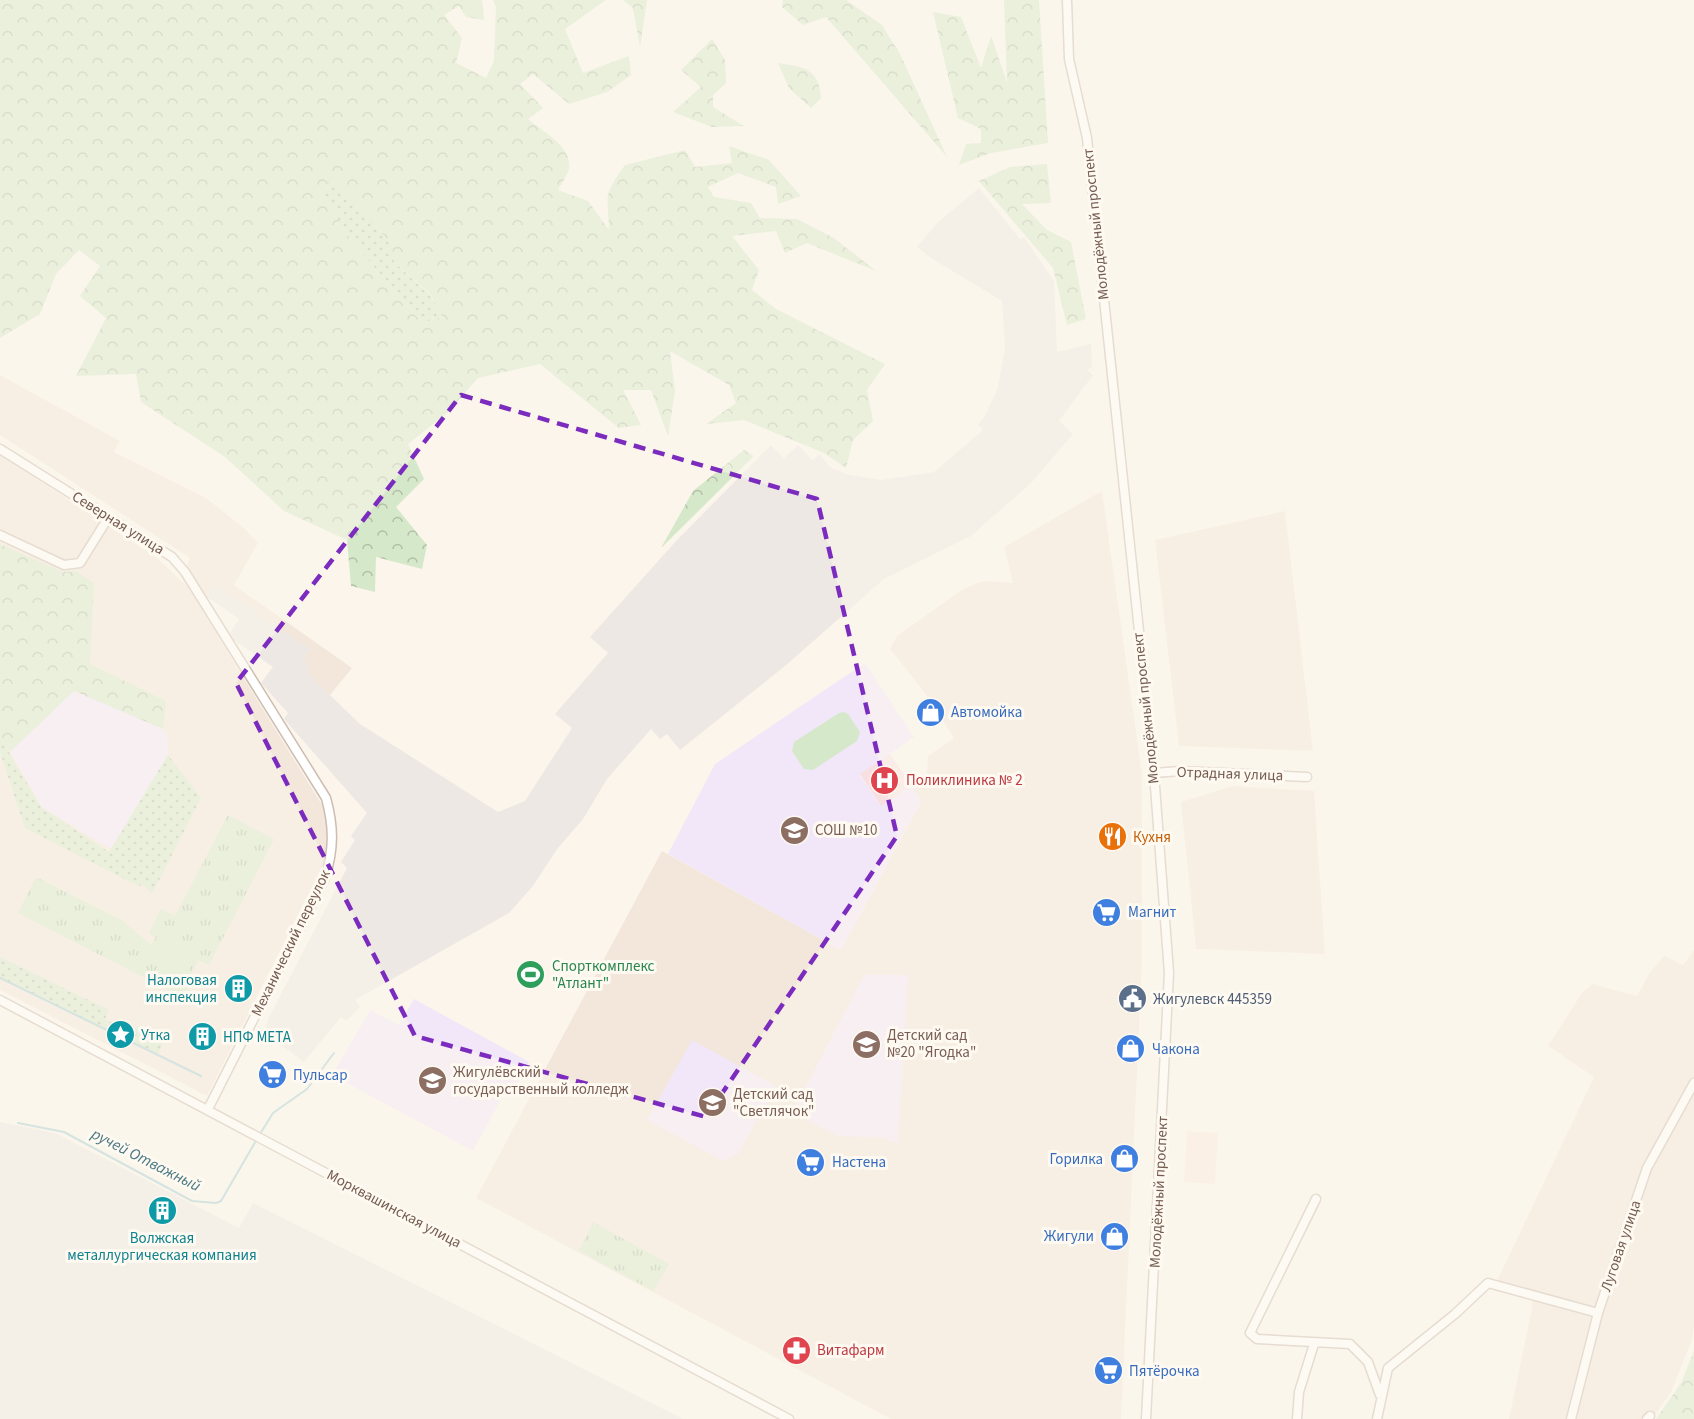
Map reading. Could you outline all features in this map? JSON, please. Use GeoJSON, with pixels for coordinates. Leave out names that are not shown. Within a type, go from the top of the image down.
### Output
{"type":"FeatureCollection","features":[{"type":"Feature","properties":{"kind":"street","name":"Молодёжный проспект"},"geometry":{"type":"LineString","coordinates":[[1067,0],[1069,59],[1088,138],[1154,773],[1169,992],[1146,1419]]}},
{"type":"Feature","properties":{"kind":"street","name":"Северная улица"},"geometry":{"type":"LineString","coordinates":[[0,449],[172,557],[232,649]]}},
{"type":"Feature","properties":{"kind":"street"},"geometry":{"type":"LineString","coordinates":[[0,535],[64,565],[72,565],[80,563],[108,518]]}},
{"type":"Feature","properties":{"kind":"street","name":"Механический переулок"},"geometry":{"type":"LineString","coordinates":[[208,1109],[325,878],[333,842],[333,827],[326,798],[232,649]]}},
{"type":"Feature","properties":{"kind":"street","name":"Отрадная улица"},"geometry":{"type":"LineString","coordinates":[[1154,773],[1180,771],[1307,777]]}},
{"type":"Feature","properties":{"kind":"street","name":"Морквашинская улица"},"geometry":{"type":"LineString","coordinates":[[0,1000],[789,1419]]}},
{"type":"Feature","properties":{"kind":"street","name":"Луговая улица"},"geometry":{"type":"LineString","coordinates":[[1571,1419],[1598,1313],[1647,1168],[1694,1083]]}},
{"type":"Feature","properties":{"kind":"street"},"geometry":{"type":"LineString","coordinates":[[1316,1199],[1250,1333],[1257,1339],[1314,1344],[1350,1344],[1368,1362],[1380,1395]]}},
{"type":"Feature","properties":{"kind":"street"},"geometry":{"type":"LineString","coordinates":[[1377,1419],[1380,1395],[1388,1368],[1455,1314],[1488,1283],[1598,1313]]}},
{"type":"Feature","properties":{"kind":"street"},"geometry":{"type":"LineString","coordinates":[[1297,1419],[1299,1392],[1314,1344]]}},
{"type":"Feature","properties":{"kind":"highlighted area"},"geometry":{"type":"Polygon","coordinates":[[[461,395],[817,499],[897,836],[706,1117],[415,1036],[236,683],[461,395]]]}},
{"type":"Feature","properties":{"kind":"shaded area"},"geometry":{"type":"Polygon","coordinates":[[[979,188],[1020,239],[1024,237],[1054,281],[1057,352],[1091,344],[1092,367],[1087,370],[1093,375],[1059,421],[1073,434],[1032,482],[971,536],[884,579],[785,666],[680,750],[667,734],[660,739],[651,729],[607,779],[583,819],[557,849],[533,886],[509,913],[355,1000],[360,1007],[346,1021],[341,1017],[304,1062],[264,1032],[270,1015],[347,868],[341,862],[355,840],[351,836],[367,813],[284,719],[288,713],[261,683],[273,667],[228,636],[239,619],[206,596],[213,584],[310,649],[303,659],[310,666],[306,672],[360,724],[498,812],[525,801],[572,728],[555,714],[608,653],[590,637],[677,540],[771,445],[784,458],[798,445],[812,460],[820,454],[830,467],[846,474],[881,480],[934,472],[983,430],[978,425],[985,416],[998,387],[1005,347],[1002,301],[917,247],[938,222],[979,188]]]}},
{"type":"Feature","properties":{"kind":"shaded area"},"geometry":{"type":"Polygon","coordinates":[[[0,375],[120,441],[114,452],[206,498],[245,529],[258,543],[234,585],[352,668],[330,695],[306,672],[303,659],[310,649],[214,585],[206,596],[187,565],[190,558],[0,435],[0,375]]]}},
{"type":"Feature","properties":{"kind":"shaded area"},"geometry":{"type":"Polygon","coordinates":[[[0,455],[157,558],[187,586],[327,813],[329,836],[325,861],[207,1096],[0,990],[0,455]]]}},
{"type":"Feature","properties":{"kind":"shaded area"},"geometry":{"type":"Polygon","coordinates":[[[1102,491],[1142,774],[1142,963],[1121,1419],[891,1419],[476,1198],[662,851],[841,950],[921,802],[911,785],[927,775],[928,756],[954,738],[925,693],[890,649],[897,636],[963,589],[983,581],[1013,583],[1004,547],[1102,491]]]}},
{"type":"Feature","properties":{"kind":"shaded area"},"geometry":{"type":"Polygon","coordinates":[[[1285,511],[1313,751],[1179,746],[1155,540],[1285,511]]]}},
{"type":"Feature","properties":{"kind":"shaded area","name":"СОШ №10"},"geometry":{"type":"Polygon","coordinates":[[[865,663],[914,737],[860,775],[880,805],[911,785],[921,802],[841,950],[668,854],[715,764],[865,663]]]}},
{"type":"Feature","properties":{"kind":"shaded area"},"geometry":{"type":"Polygon","coordinates":[[[74,690],[163,729],[168,741],[168,755],[111,849],[42,807],[10,752],[74,690]]]}},
{"type":"Feature","properties":{"kind":"shaded area","name":"Поликлиника № 2"},"geometry":{"type":"Polygon","coordinates":[[[890,754],[911,785],[881,806],[860,774],[890,754]]]}},
{"type":"Feature","properties":{"kind":"shaded area"},"geometry":{"type":"Polygon","coordinates":[[[1233,786],[1314,791],[1325,954],[1196,949],[1181,802],[1233,786]]]}},
{"type":"Feature","properties":{"kind":"shaded area"},"geometry":{"type":"Polygon","coordinates":[[[1694,950],[1694,1326],[1692,1340],[1671,1392],[1652,1419],[1509,1419],[1532,1308],[1532,1295],[1496,1283],[1594,1077],[1548,1046],[1582,993],[1592,984],[1637,996],[1650,972],[1664,956],[1683,965],[1694,950]]]}},
{"type":"Feature","properties":{"kind":"shaded area","name":"Детский сад №20 \"Ягодка\""},"geometry":{"type":"Polygon","coordinates":[[[864,975],[908,975],[898,1144],[883,1138],[838,1136],[792,1113],[864,975]]]}},
{"type":"Feature","properties":{"kind":"shaded area","name":"Жигулёвский государственный колледж"},"geometry":{"type":"Polygon","coordinates":[[[414,999],[529,1062],[513,1091],[507,1088],[473,1151],[332,1075],[370,1010],[399,1025],[414,999]]]}},
{"type":"Feature","properties":{"kind":"shaded area","name":"Детский сад \"Светлячок\""},"geometry":{"type":"Polygon","coordinates":[[[692,1040],[776,1086],[738,1154],[723,1161],[647,1120],[692,1040]]]}},
{"type":"Feature","properties":{"kind":"shaded area"},"geometry":{"type":"Polygon","coordinates":[[[0,1122],[55,1133],[239,1228],[253,1203],[683,1419],[0,1419],[0,1122]]]}},
{"type":"Feature","properties":{"kind":"shaded area"},"geometry":{"type":"Polygon","coordinates":[[[1187,1131],[1218,1133],[1215,1184],[1184,1182],[1187,1131]]]}},
{"type":"Feature","properties":{"kind":"green space"},"geometry":{"type":"Polygon","coordinates":[[[0,0],[482,0],[484,20],[466,17],[459,6],[444,15],[462,38],[456,63],[486,78],[494,61],[496,7],[493,0],[606,0],[565,29],[583,73],[629,56],[631,75],[607,92],[569,104],[533,74],[520,84],[543,108],[528,119],[555,140],[569,161],[568,172],[558,190],[588,201],[609,230],[608,196],[625,165],[685,150],[695,167],[732,163],[729,146],[769,160],[801,196],[778,204],[776,187],[738,173],[708,187],[714,197],[751,203],[760,218],[797,219],[834,238],[876,271],[807,243],[785,253],[776,231],[732,236],[759,270],[752,290],[776,309],[885,364],[867,390],[873,421],[853,440],[846,468],[824,453],[744,420],[706,424],[736,403],[729,385],[670,351],[675,391],[668,436],[651,390],[623,390],[641,425],[619,428],[540,364],[478,378],[447,413],[408,444],[424,479],[396,507],[427,545],[422,569],[376,557],[375,592],[351,586],[347,540],[284,511],[225,457],[141,402],[136,374],[76,376],[106,318],[80,296],[100,266],[79,250],[56,274],[40,314],[0,338],[0,0]],[[325,173],[328,186],[323,195],[351,240],[422,323],[442,317],[431,295],[394,262],[392,244],[325,173]]]}},
{"type":"Feature","properties":{"kind":"green space"},"geometry":{"type":"Polygon","coordinates":[[[623,0],[647,0],[640,47],[633,8],[623,0]]]}},
{"type":"Feature","properties":{"kind":"green space"},"geometry":{"type":"Polygon","coordinates":[[[783,0],[846,0],[882,25],[900,54],[947,157],[826,17],[803,25],[782,7],[783,0]]]}},
{"type":"Feature","properties":{"kind":"green space"},"geometry":{"type":"Polygon","coordinates":[[[1004,0],[1039,0],[1048,143],[991,153],[959,165],[966,144],[981,143],[981,129],[958,118],[933,12],[961,17],[981,68],[991,36],[1007,82],[1004,0]]]}},
{"type":"Feature","properties":{"kind":"green space"},"geometry":{"type":"Polygon","coordinates":[[[712,39],[725,60],[726,83],[713,95],[713,107],[744,126],[712,127],[673,112],[701,87],[681,70],[712,39]]]}},
{"type":"Feature","properties":{"kind":"green space"},"geometry":{"type":"Polygon","coordinates":[[[778,63],[803,68],[814,75],[820,88],[821,98],[811,108],[789,88],[778,63]]]}},
{"type":"Feature","properties":{"kind":"green space"},"geometry":{"type":"Polygon","coordinates":[[[1047,164],[1051,203],[1022,204],[1047,230],[1071,242],[1086,319],[1067,325],[1053,268],[979,181],[1010,167],[1047,164]]]}},
{"type":"Feature","properties":{"kind":"green space"},"geometry":{"type":"Polygon","coordinates":[[[325,172],[392,244],[394,262],[431,296],[442,317],[422,323],[351,240],[322,194],[328,186],[325,172]]]}},
{"type":"Feature","properties":{"kind":"green space"},"geometry":{"type":"Polygon","coordinates":[[[744,450],[754,456],[661,548],[693,491],[744,450]]]}},
{"type":"Feature","properties":{"kind":"green space"},"geometry":{"type":"Polygon","coordinates":[[[0,544],[63,572],[76,571],[94,583],[90,664],[166,701],[163,729],[74,691],[10,752],[0,737],[0,544]]]}},
{"type":"Feature","properties":{"kind":"green space"},"geometry":{"type":"Polygon","coordinates":[[[844,712],[848,714],[860,732],[857,741],[813,770],[804,769],[792,751],[794,742],[844,712]]]}},
{"type":"Feature","properties":{"kind":"green space"},"geometry":{"type":"Polygon","coordinates":[[[0,737],[41,807],[109,852],[168,755],[201,798],[152,894],[141,883],[140,887],[25,828],[0,752],[0,737]]]}},
{"type":"Feature","properties":{"kind":"green space"},"geometry":{"type":"Polygon","coordinates":[[[228,815],[274,839],[209,965],[198,960],[185,987],[190,990],[186,999],[18,913],[36,877],[123,921],[151,945],[156,937],[149,933],[161,909],[175,916],[228,815]]]}},
{"type":"Feature","properties":{"kind":"green space"},"geometry":{"type":"Polygon","coordinates":[[[164,945],[194,959],[186,974],[157,960],[164,945]]]}},
{"type":"Feature","properties":{"kind":"green space"},"geometry":{"type":"Polygon","coordinates":[[[0,957],[109,1010],[105,1019],[134,1033],[139,1025],[149,1029],[146,1035],[155,1040],[160,1031],[167,1036],[158,1054],[0,978],[0,957]]]}},
{"type":"Feature","properties":{"kind":"green space"},"geometry":{"type":"Polygon","coordinates":[[[593,1222],[669,1264],[653,1291],[579,1251],[593,1222]]]}},
{"type":"Feature","properties":{"kind":"green space"},"geometry":{"type":"Polygon","coordinates":[[[1694,1351],[1694,1419],[1656,1419],[1681,1383],[1694,1351]]]}},
{"type":"Feature","properties":{"kind":"waterway","name":"ручей Отважный"},"geometry":{"type":"LineString","coordinates":[[0,978],[201,1076]]}},
{"type":"Feature","properties":{"kind":"waterway","name":"ручей Отважный"},"geometry":{"type":"LineString","coordinates":[[260,1134],[273,1113],[307,1089],[334,1053]]}},
{"type":"Feature","properties":{"kind":"waterway","name":"ручей Отважный"},"geometry":{"type":"LineString","coordinates":[[18,1123],[64,1132],[192,1201],[216,1203],[221,1201],[257,1139]]}},
{"type":"Feature","properties":{"kind":"place","name":"Автомойка"},"geometry":{"type":"Point","coordinates":[930,712]}},
{"type":"Feature","properties":{"kind":"place","name":"Поликлиника № 2"},"geometry":{"type":"Point","coordinates":[885,780]}},
{"type":"Feature","properties":{"kind":"place","name":"СОШ №10"},"geometry":{"type":"Point","coordinates":[794,830]}},
{"type":"Feature","properties":{"kind":"place","name":"Кухня"},"geometry":{"type":"Point","coordinates":[1112,837]}},
{"type":"Feature","properties":{"kind":"place","name":"Магнит"},"geometry":{"type":"Point","coordinates":[1107,912]}},
{"type":"Feature","properties":{"kind":"place","name":"Спорткомплекс \"Атлант\""},"geometry":{"type":"Point","coordinates":[531,975]}},
{"type":"Feature","properties":{"kind":"place","name":"Налоговая инспекция"},"geometry":{"type":"Point","coordinates":[238,989]}},
{"type":"Feature","properties":{"kind":"place","name":"Жигулевск 445359"},"geometry":{"type":"Point","coordinates":[1132,999]}},
{"type":"Feature","properties":{"kind":"place","name":"Утка"},"geometry":{"type":"Point","coordinates":[120,1035]}},
{"type":"Feature","properties":{"kind":"place","name":"НПФ МЕТА"},"geometry":{"type":"Point","coordinates":[202,1037]}},
{"type":"Feature","properties":{"kind":"place","name":"Детский сад №20 \"Ягодка\""},"geometry":{"type":"Point","coordinates":[866,1044]}},
{"type":"Feature","properties":{"kind":"place","name":"Чакона"},"geometry":{"type":"Point","coordinates":[1131,1049]}},
{"type":"Feature","properties":{"kind":"place","name":"Пульсар"},"geometry":{"type":"Point","coordinates":[272,1075]}},
{"type":"Feature","properties":{"kind":"place","name":"Жигулёвский государственный колледж"},"geometry":{"type":"Point","coordinates":[432,1081]}},
{"type":"Feature","properties":{"kind":"place","name":"Детский сад \"Светлячок\""},"geometry":{"type":"Point","coordinates":[712,1103]}},
{"type":"Feature","properties":{"kind":"place","name":"Горилка"},"geometry":{"type":"Point","coordinates":[1124,1159]}},
{"type":"Feature","properties":{"kind":"place","name":"Настена"},"geometry":{"type":"Point","coordinates":[811,1162]}},
{"type":"Feature","properties":{"kind":"place","name":"Волжская металлургическая компания"},"geometry":{"type":"Point","coordinates":[162,1211]}},
{"type":"Feature","properties":{"kind":"place","name":"Жигули"},"geometry":{"type":"Point","coordinates":[1115,1236]}},
{"type":"Feature","properties":{"kind":"place","name":"Витафарм"},"geometry":{"type":"Point","coordinates":[796,1350]}},
{"type":"Feature","properties":{"kind":"place","name":"Пятёрочка"},"geometry":{"type":"Point","coordinates":[1108,1371]}}]}
